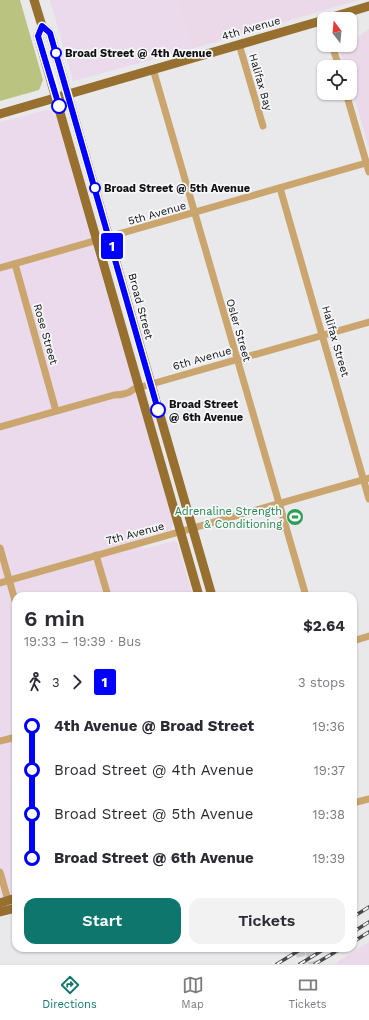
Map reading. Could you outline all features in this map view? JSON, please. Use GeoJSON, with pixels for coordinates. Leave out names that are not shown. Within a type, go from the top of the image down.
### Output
{"type":"FeatureCollection","features":[{"type":"Feature","properties":{"kind":"main road","name":"Broad Street"},"geometry":{"type":"LineString","coordinates":[[34,0],[42,26],[50,33],[211,592]]}},
{"type":"Feature","properties":{"kind":"main road","name":"4th Avenue"},"geometry":{"type":"LineString","coordinates":[[349,12],[369,6]]}},
{"type":"Feature","properties":{"kind":"main road","name":"4th Avenue"},"geometry":{"type":"LineString","coordinates":[[0,114],[317,21]]}},
{"type":"Feature","properties":{"kind":"main road","name":"Broad Street"},"geometry":{"type":"LineString","coordinates":[[42,26],[38,36],[98,241],[137,388],[198,592]]}},
{"type":"Feature","properties":{"kind":"main road"},"geometry":{"type":"LineString","coordinates":[[0,912],[12,909]]}},
{"type":"Feature","properties":{"kind":"street","name":"Halifax Bay"},"geometry":{"type":"LineString","coordinates":[[239,44],[263,126]]}},
{"type":"Feature","properties":{"kind":"street","name":"Osler Street"},"geometry":{"type":"LineString","coordinates":[[153,69],[236,360],[305,592]]}},
{"type":"Feature","properties":{"kind":"street"},"geometry":{"type":"LineString","coordinates":[[348,100],[369,172]]}},
{"type":"Feature","properties":{"kind":"street","name":"5th Avenue"},"geometry":{"type":"LineString","coordinates":[[0,268],[194,214],[366,163]]}},
{"type":"Feature","properties":{"kind":"street","name":"Halifax Street"},"geometry":{"type":"LineString","coordinates":[[280,188],[366,479],[369,499]]}},
{"type":"Feature","properties":{"kind":"street","name":"Rose Street"},"geometry":{"type":"LineString","coordinates":[[15,264],[56,411]]}},
{"type":"Feature","properties":{"kind":"street","name":"6th Avenue"},"geometry":{"type":"LineString","coordinates":[[0,427],[114,394],[129,388],[137,388],[369,322]]}},
{"type":"Feature","properties":{"kind":"street","name":"7th Avenue"},"geometry":{"type":"LineString","coordinates":[[0,583],[366,479]]}},
{"type":"Feature","properties":{"kind":"street"},"geometry":{"type":"LineString","coordinates":[[0,548],[12,592]]}},
{"type":"Feature","properties":{"kind":"street"},"geometry":{"type":"LineString","coordinates":[[96,555],[107,592]]}},
{"type":"Feature","properties":{"kind":"street"},"geometry":{"type":"LineString","coordinates":[[357,640],[369,636]]}},
{"type":"Feature","properties":{"kind":"street"},"geometry":{"type":"LineString","coordinates":[[0,741],[12,738]]}},
{"type":"Feature","properties":{"kind":"street"},"geometry":{"type":"LineString","coordinates":[[357,802],[369,799]]}},
{"type":"Feature","properties":{"kind":"street"},"geometry":{"type":"LineString","coordinates":[[0,872],[8,900]]}},
{"type":"Feature","properties":{"kind":"shaded area"},"geometry":{"type":"Polygon","coordinates":[[[50,0],[177,0],[192,49],[73,81],[50,0]]]}},
{"type":"Feature","properties":{"kind":"shaded area"},"geometry":{"type":"Polygon","coordinates":[[[177,0],[359,0],[317,12],[192,49],[177,0]]]}},
{"type":"Feature","properties":{"kind":"shaded area"},"geometry":{"type":"Polygon","coordinates":[[[369,29],[369,148],[355,100],[357,100],[357,60],[343,60],[341,52],[357,52],[357,38],[369,29]]]}},
{"type":"Feature","properties":{"kind":"shaded area"},"geometry":{"type":"Polygon","coordinates":[[[47,110],[51,111],[56,116],[173,523],[171,530],[140,538],[143,549],[174,541],[177,542],[192,592],[12,592],[12,896],[0,900],[0,122],[47,110]]]}},
{"type":"Feature","properties":{"kind":"shaded area"},"geometry":{"type":"Polygon","coordinates":[[[369,942],[369,964],[334,964],[353,952],[357,952],[357,950],[369,942]]]}},
{"type":"Feature","properties":{"kind":"green space"},"geometry":{"type":"Polygon","coordinates":[[[0,0],[20,0],[43,80],[39,90],[0,101],[0,0]]]}},
{"type":"Feature","properties":{"kind":"tunnel"},"geometry":{"type":"LineString","coordinates":[[300,952],[303,964]]}},
{"type":"Feature","properties":{"kind":"tunnel"},"geometry":{"type":"LineString","coordinates":[[310,952],[313,964]]}},
{"type":"Feature","properties":{"kind":"railway"},"geometry":{"type":"LineString","coordinates":[[357,914],[369,907]]}},
{"type":"Feature","properties":{"kind":"railway"},"geometry":{"type":"LineString","coordinates":[[357,930],[369,922]]}},
{"type":"Feature","properties":{"kind":"railway"},"geometry":{"type":"LineString","coordinates":[[357,940],[369,932]]}},
{"type":"Feature","properties":{"kind":"railway"},"geometry":{"type":"LineString","coordinates":[[277,964],[296,952]]}},
{"type":"Feature","properties":{"kind":"railway"},"geometry":{"type":"LineString","coordinates":[[300,964],[320,952]]}},
{"type":"Feature","properties":{"kind":"railway"},"geometry":{"type":"LineString","coordinates":[[315,964],[335,952]]}},
{"type":"Feature","properties":{"kind":"bus line","name":"1"},"geometry":{"type":"LineString","coordinates":[[59,106],[38,36],[42,26],[50,33],[110,238],[158,410]]}},
{"type":"Feature","properties":{"kind":"place","name":"Broad Street @ 4th Avenue"},"geometry":{"type":"Point","coordinates":[56,53]}},
{"type":"Feature","properties":{"kind":"place","name":"Broad Street @ 5th Avenue"},"geometry":{"type":"Point","coordinates":[95,188]}},
{"type":"Feature","properties":{"kind":"place","name":"Broad Street @ 6th Avenue"},"geometry":{"type":"Point","coordinates":[158,410]}},
{"type":"Feature","properties":{"kind":"place","name":"Adrenaline Strength & Conditioning"},"geometry":{"type":"Point","coordinates":[295,517]}}]}
